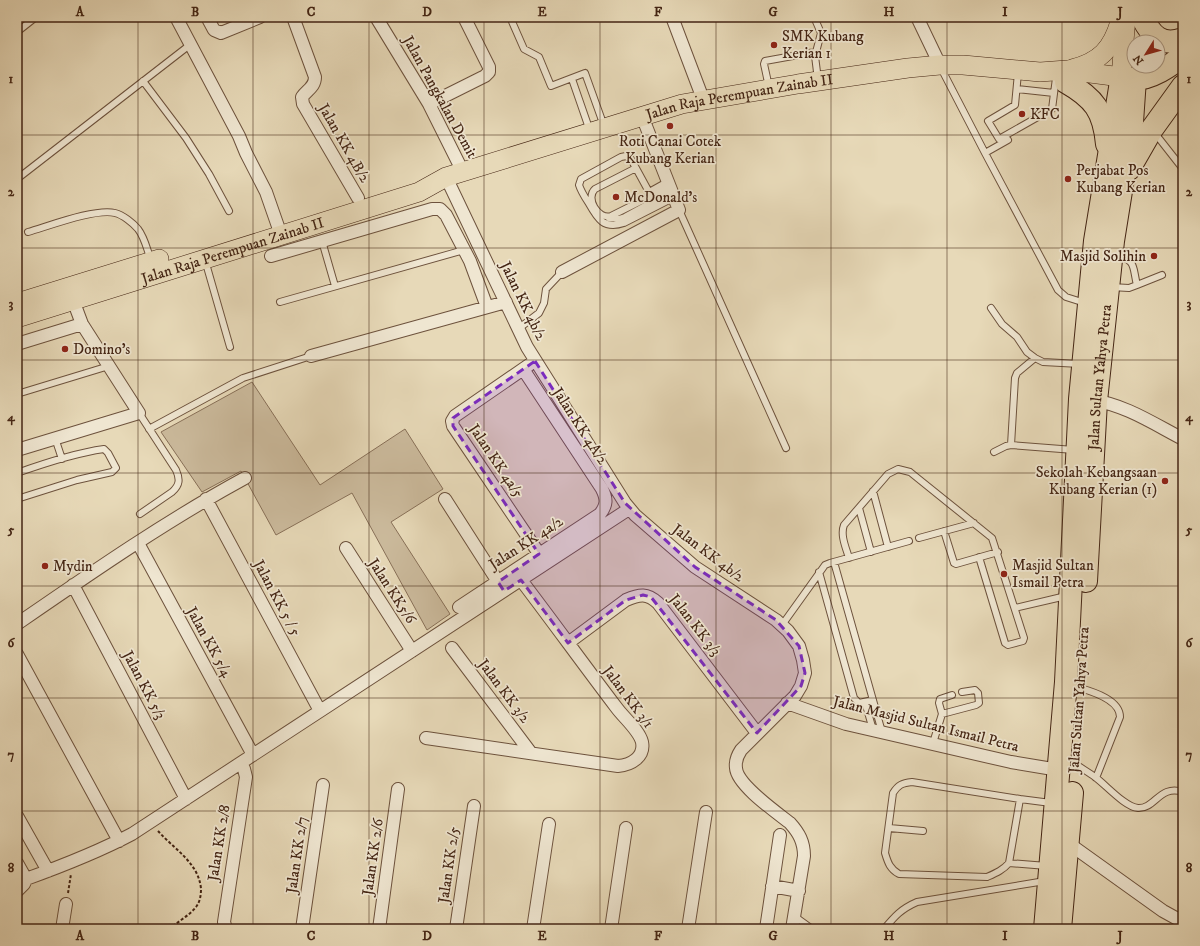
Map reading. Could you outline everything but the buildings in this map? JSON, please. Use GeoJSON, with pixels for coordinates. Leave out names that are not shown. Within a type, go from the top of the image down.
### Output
{"type":"FeatureCollection","features":[{"type":"Feature","properties":{"kind":"highway"},"geometry":{"type":"LineString","coordinates":[[1142,17],[1155,37],[1166,42],[1183,39]]}},
{"type":"Feature","properties":{"kind":"highway"},"geometry":{"type":"LineString","coordinates":[[1129,80],[1156,73],[1183,55]]}},
{"type":"Feature","properties":{"kind":"highway"},"geometry":{"type":"LineString","coordinates":[[1129,80],[1149,90],[1171,81],[1183,72]]}},
{"type":"Feature","properties":{"kind":"highway"},"geometry":{"type":"LineString","coordinates":[[1057,79],[1085,93],[1098,110],[1106,132],[1108,162]]}},
{"type":"Feature","properties":{"kind":"highway","name":"Jalan Sultan Yahya Petra"},"geometry":{"type":"LineString","coordinates":[[1045,929],[1056,803],[1066,766],[1080,688],[1088,400],[1084,364],[1095,241],[1108,162],[1129,80]]}},
{"type":"Feature","properties":{"kind":"highway","name":"Jalan Sultan Yahya Petra"},"geometry":{"type":"LineString","coordinates":[[1060,929],[1068,843],[1066,682],[1077,450],[1088,400],[1108,287],[1111,254],[1132,122],[1129,80]]}},
{"type":"Feature","properties":{"kind":"highway"},"geometry":{"type":"LineString","coordinates":[[1123,180],[1152,129],[1180,95]]}},
{"type":"Feature","properties":{"kind":"main road"},"geometry":{"type":"LineString","coordinates":[[1057,79],[1094,62],[1103,55],[1116,34],[1121,17]]}},
{"type":"Feature","properties":{"kind":"main road"},"geometry":{"type":"LineString","coordinates":[[1126,17],[1129,80]]}},
{"type":"Feature","properties":{"kind":"main road"},"geometry":{"type":"LineString","coordinates":[[1137,34],[1138,17]]}},
{"type":"Feature","properties":{"kind":"main road","name":"Jalan Raja Perempuan Zainab II"},"geometry":{"type":"LineString","coordinates":[[17,303],[151,262],[283,228],[319,233],[419,192],[455,175],[642,116],[703,99],[908,68],[940,65],[963,65],[1019,70],[1057,79],[1129,80]]}},
{"type":"Feature","properties":{"kind":"main road","name":"Jalan Raja Perempuan Zainab II"},"geometry":{"type":"LineString","coordinates":[[17,318],[205,259],[358,198],[415,180],[455,175]]}},
{"type":"Feature","properties":{"kind":"street"},"geometry":{"type":"LineString","coordinates":[[176,17],[239,136],[283,228]]}},
{"type":"Feature","properties":{"kind":"street"},"geometry":{"type":"LineString","coordinates":[[207,17],[214,30],[221,33],[260,17]]}},
{"type":"Feature","properties":{"kind":"street","name":"Jalan KK 4B/2"},"geometry":{"type":"LineString","coordinates":[[293,17],[315,77],[313,86],[302,97],[303,104],[358,198]]}},
{"type":"Feature","properties":{"kind":"street","name":"Jalan Pangkalan Demit"},"geometry":{"type":"LineString","coordinates":[[376,17],[429,104],[455,175]]}},
{"type":"Feature","properties":{"kind":"street"},"geometry":{"type":"LineString","coordinates":[[429,104],[485,76],[489,72],[489,66],[464,17]]}},
{"type":"Feature","properties":{"kind":"street"},"geometry":{"type":"LineString","coordinates":[[672,17],[703,99]]}},
{"type":"Feature","properties":{"kind":"street"},"geometry":{"type":"LineString","coordinates":[[917,17],[940,65]]}},
{"type":"Feature","properties":{"kind":"street"},"geometry":{"type":"LineString","coordinates":[[562,272],[679,210],[642,116]]}},
{"type":"Feature","properties":{"kind":"street","name":"Jalan KK 4b/2"},"geometry":{"type":"LineString","coordinates":[[455,175],[518,329],[535,361],[627,506],[695,567],[782,625],[799,646],[805,673],[801,686],[788,703],[740,750],[736,759],[736,770],[740,780],[746,787],[790,823],[802,839],[804,856],[792,929]]}},
{"type":"Feature","properties":{"kind":"street"},"geometry":{"type":"LineString","coordinates":[[271,256],[319,233],[436,208],[440,209],[446,215],[470,261],[487,307]]}},
{"type":"Feature","properties":{"kind":"street"},"geometry":{"type":"LineString","coordinates":[[17,450],[139,413],[82,324],[73,300]]}},
{"type":"Feature","properties":{"kind":"street"},"geometry":{"type":"LineString","coordinates":[[311,356],[506,302]]}},
{"type":"Feature","properties":{"kind":"street"},"geometry":{"type":"LineString","coordinates":[[17,344],[82,324]]}},
{"type":"Feature","properties":{"kind":"street","name":"Jalan KK 4a/5"},"geometry":{"type":"LineString","coordinates":[[535,361],[455,416],[452,423],[542,559]]}},
{"type":"Feature","properties":{"kind":"street","name":"Jalan KK 4A/2"},"geometry":{"type":"LineString","coordinates":[[523,369],[602,489],[606,502]]}},
{"type":"Feature","properties":{"kind":"street"},"geometry":{"type":"LineString","coordinates":[[1088,400],[1107,403],[1120,408],[1183,439]]}},
{"type":"Feature","properties":{"kind":"street"},"geometry":{"type":"LineString","coordinates":[[17,624],[73,585],[206,499],[245,478]]}},
{"type":"Feature","properties":{"kind":"street","name":"Jalan KK 5 / 5"},"geometry":{"type":"LineString","coordinates":[[206,499],[320,712]]}},
{"type":"Feature","properties":{"kind":"street"},"geometry":{"type":"LineString","coordinates":[[445,499],[501,586]]}},
{"type":"Feature","properties":{"kind":"street"},"geometry":{"type":"LineString","coordinates":[[606,502],[627,506]]}},
{"type":"Feature","properties":{"kind":"street","name":"Jalan KK 4a/2"},"geometry":{"type":"LineString","coordinates":[[459,607],[501,586],[542,559],[600,514],[604,509],[606,502]]}},
{"type":"Feature","properties":{"kind":"street"},"geometry":{"type":"LineString","coordinates":[[17,891],[24,884],[26,879],[119,841],[150,822],[412,651],[501,586],[521,580],[542,559],[627,506]]}},
{"type":"Feature","properties":{"kind":"street","name":"Jalan KK 5/4"},"geometry":{"type":"LineString","coordinates":[[138,543],[253,755]]}},
{"type":"Feature","properties":{"kind":"street","name":"Jalan KK5/6"},"geometry":{"type":"LineString","coordinates":[[346,548],[412,651]]}},
{"type":"Feature","properties":{"kind":"street","name":"Jalan KK 3/1"},"geometry":{"type":"LineString","coordinates":[[426,738],[618,766],[626,766],[634,762],[640,756],[642,741],[638,734],[521,580]]}},
{"type":"Feature","properties":{"kind":"street","name":"Jalan KK 5/3"},"geometry":{"type":"LineString","coordinates":[[73,585],[186,799]]}},
{"type":"Feature","properties":{"kind":"street","name":"Jalan KK 3/3"},"geometry":{"type":"LineString","coordinates":[[568,643],[626,600],[634,596],[643,595],[651,597],[658,603],[757,733]]}},
{"type":"Feature","properties":{"kind":"street","name":"Jalan KK 3/2"},"geometry":{"type":"LineString","coordinates":[[452,648],[530,753]]}},
{"type":"Feature","properties":{"kind":"street"},"geometry":{"type":"LineString","coordinates":[[17,654],[119,841]]}},
{"type":"Feature","properties":{"kind":"street","name":"Jalan Masjid Sultan Ismail Petra"},"geometry":{"type":"LineString","coordinates":[[788,703],[846,724],[1011,762],[1066,766]]}},
{"type":"Feature","properties":{"kind":"street","name":"Jalan KK 2/8"},"geometry":{"type":"LineString","coordinates":[[226,929],[224,922],[246,777],[241,763]]}},
{"type":"Feature","properties":{"kind":"street","name":"Jalan KK 2/7"},"geometry":{"type":"LineString","coordinates":[[302,929],[323,785]]}},
{"type":"Feature","properties":{"kind":"street","name":"Jalan KK 2/6"},"geometry":{"type":"LineString","coordinates":[[379,929],[398,789]]}},
{"type":"Feature","properties":{"kind":"street","name":"Jalan KK 2/5"},"geometry":{"type":"LineString","coordinates":[[456,929],[474,806]]}},
{"type":"Feature","properties":{"kind":"street"},"geometry":{"type":"LineString","coordinates":[[688,929],[706,812]]}},
{"type":"Feature","properties":{"kind":"street"},"geometry":{"type":"LineString","coordinates":[[17,816],[48,871]]}},
{"type":"Feature","properties":{"kind":"street"},"geometry":{"type":"LineString","coordinates":[[533,929],[549,824]]}},
{"type":"Feature","properties":{"kind":"street"},"geometry":{"type":"LineString","coordinates":[[611,929],[626,828]]}},
{"type":"Feature","properties":{"kind":"street"},"geometry":{"type":"LineString","coordinates":[[766,929],[780,835]]}},
{"type":"Feature","properties":{"kind":"street"},"geometry":{"type":"LineString","coordinates":[[1068,843],[1163,910],[1183,922]]}},
{"type":"Feature","properties":{"kind":"street"},"geometry":{"type":"LineString","coordinates":[[17,863],[26,879]]}},
{"type":"Feature","properties":{"kind":"street"},"geometry":{"type":"LineString","coordinates":[[772,886],[798,891]]}},
{"type":"Feature","properties":{"kind":"street"},"geometry":{"type":"LineString","coordinates":[[62,929],[66,904]]}},
{"type":"Feature","properties":{"kind":"lane"},"geometry":{"type":"LineString","coordinates":[[17,32],[36,17]]}},
{"type":"Feature","properties":{"kind":"lane"},"geometry":{"type":"LineString","coordinates":[[510,17],[524,49],[539,57],[551,86],[585,73],[597,130]]}},
{"type":"Feature","properties":{"kind":"lane"},"geometry":{"type":"LineString","coordinates":[[814,17],[821,33],[821,38],[815,52],[818,81]]}},
{"type":"Feature","properties":{"kind":"lane"},"geometry":{"type":"LineString","coordinates":[[17,179],[191,44]]}},
{"type":"Feature","properties":{"kind":"lane"},"geometry":{"type":"LineString","coordinates":[[770,88],[764,64],[765,60],[815,52]]}},
{"type":"Feature","properties":{"kind":"lane"},"geometry":{"type":"LineString","coordinates":[[940,65],[1058,290],[1066,297],[1089,304]]}},
{"type":"Feature","properties":{"kind":"lane"},"geometry":{"type":"LineString","coordinates":[[1017,89],[1057,79],[1053,107],[1051,110],[999,139],[988,122],[990,119],[1015,105],[1019,70]]}},
{"type":"Feature","properties":{"kind":"lane"},"geometry":{"type":"LineString","coordinates":[[572,79],[597,130]]}},
{"type":"Feature","properties":{"kind":"lane"},"geometry":{"type":"LineString","coordinates":[[144,81],[186,138],[209,174],[229,212]]}},
{"type":"Feature","properties":{"kind":"lane"},"geometry":{"type":"LineString","coordinates":[[985,153],[1013,137],[1021,128]]}},
{"type":"Feature","properties":{"kind":"lane"},"geometry":{"type":"LineString","coordinates":[[1152,129],[1183,169]]}},
{"type":"Feature","properties":{"kind":"lane"},"geometry":{"type":"LineString","coordinates":[[652,199],[636,168],[629,157],[626,156],[621,157],[581,180],[579,183],[579,188],[595,215],[600,221],[611,225],[624,223],[652,199],[670,190]]}},
{"type":"Feature","properties":{"kind":"lane"},"geometry":{"type":"LineString","coordinates":[[636,168],[592,192],[592,200],[598,212],[604,217],[611,216],[670,190]]}},
{"type":"Feature","properties":{"kind":"lane"},"geometry":{"type":"LineString","coordinates":[[679,210],[786,448]]}},
{"type":"Feature","properties":{"kind":"lane"},"geometry":{"type":"LineString","coordinates":[[28,232],[95,213],[116,213],[129,220],[138,229],[144,239],[151,262]]}},
{"type":"Feature","properties":{"kind":"lane"},"geometry":{"type":"LineString","coordinates":[[319,233],[335,286]]}},
{"type":"Feature","properties":{"kind":"lane"},"geometry":{"type":"LineString","coordinates":[[280,302],[464,250]]}},
{"type":"Feature","properties":{"kind":"lane"},"geometry":{"type":"LineString","coordinates":[[1111,254],[1130,260],[1137,285]]}},
{"type":"Feature","properties":{"kind":"lane"},"geometry":{"type":"LineString","coordinates":[[205,259],[230,346]]}},
{"type":"Feature","properties":{"kind":"lane"},"geometry":{"type":"LineString","coordinates":[[518,329],[539,313],[544,303],[546,289],[562,272]]}},
{"type":"Feature","properties":{"kind":"lane"},"geometry":{"type":"LineString","coordinates":[[1108,287],[1129,288],[1162,275]]}},
{"type":"Feature","properties":{"kind":"lane"},"geometry":{"type":"LineString","coordinates":[[991,308],[1002,324],[1016,337],[1027,352],[1035,358],[1042,362],[1084,364]]}},
{"type":"Feature","properties":{"kind":"lane"},"geometry":{"type":"LineString","coordinates":[[150,429],[243,378],[311,356]]}},
{"type":"Feature","properties":{"kind":"lane"},"geometry":{"type":"LineString","coordinates":[[1011,445],[1015,378],[1017,374],[1035,358]]}},
{"type":"Feature","properties":{"kind":"lane"},"geometry":{"type":"LineString","coordinates":[[17,394],[109,366]]}},
{"type":"Feature","properties":{"kind":"lane"},"geometry":{"type":"LineString","coordinates":[[139,413],[179,476],[177,488],[140,514]]}},
{"type":"Feature","properties":{"kind":"lane"},"geometry":{"type":"LineString","coordinates":[[54,438],[62,459]]}},
{"type":"Feature","properties":{"kind":"lane"},"geometry":{"type":"LineString","coordinates":[[994,452],[1011,445],[1077,450]]}},
{"type":"Feature","properties":{"kind":"lane"},"geometry":{"type":"LineString","coordinates":[[17,473],[93,450],[104,449],[108,453],[116,468],[112,472],[77,480],[17,499]]}},
{"type":"Feature","properties":{"kind":"lane"},"geometry":{"type":"LineString","coordinates":[[849,558],[842,535],[844,525],[885,477],[898,469],[906,470],[913,474],[992,538],[998,552],[1015,608],[1024,640],[1022,642],[1007,645],[1005,643],[979,558]]}},
{"type":"Feature","properties":{"kind":"lane"},"geometry":{"type":"LineString","coordinates":[[873,491],[888,547]]}},
{"type":"Feature","properties":{"kind":"lane"},"geometry":{"type":"LineString","coordinates":[[859,508],[871,552]]}},
{"type":"Feature","properties":{"kind":"lane"},"geometry":{"type":"LineString","coordinates":[[920,538],[974,523]]}},
{"type":"Feature","properties":{"kind":"lane"},"geometry":{"type":"LineString","coordinates":[[944,531],[954,563],[956,564],[998,552]]}},
{"type":"Feature","properties":{"kind":"lane"},"geometry":{"type":"LineString","coordinates":[[782,625],[819,572],[825,566],[834,562],[909,541]]}},
{"type":"Feature","properties":{"kind":"lane"},"geometry":{"type":"LineString","coordinates":[[834,562],[873,700],[877,731]]}},
{"type":"Feature","properties":{"kind":"lane"},"geometry":{"type":"LineString","coordinates":[[819,572],[854,698],[859,703],[873,700]]}},
{"type":"Feature","properties":{"kind":"lane"},"geometry":{"type":"LineString","coordinates":[[1015,608],[1070,595]]}},
{"type":"Feature","properties":{"kind":"lane"},"geometry":{"type":"LineString","coordinates":[[1080,688],[1100,694],[1120,711],[1120,717],[1096,778]]}},
{"type":"Feature","properties":{"kind":"lane"},"geometry":{"type":"LineString","coordinates":[[942,714],[979,703],[978,693],[975,690],[962,692]]}},
{"type":"Feature","properties":{"kind":"lane"},"geometry":{"type":"LineString","coordinates":[[933,744],[942,714],[939,703],[940,700],[952,695]]}},
{"type":"Feature","properties":{"kind":"lane"},"geometry":{"type":"LineString","coordinates":[[865,702],[877,731]]}},
{"type":"Feature","properties":{"kind":"lane"},"geometry":{"type":"LineString","coordinates":[[1066,766],[1096,778],[1130,806],[1136,808],[1145,806],[1167,791],[1182,791]]}},
{"type":"Feature","properties":{"kind":"lane"},"geometry":{"type":"LineString","coordinates":[[1020,799],[1009,863],[1004,870],[987,877],[899,874],[893,870],[888,862],[885,853],[893,793],[897,786],[904,783],[912,782],[1020,799],[1056,803]]}},
{"type":"Feature","properties":{"kind":"lane"},"geometry":{"type":"LineString","coordinates":[[888,828],[923,831]]}},
{"type":"Feature","properties":{"kind":"lane"},"geometry":{"type":"LineString","coordinates":[[1009,863],[1050,873]]}},
{"type":"Feature","properties":{"kind":"lane"},"geometry":{"type":"LineString","coordinates":[[884,929],[894,917],[905,908],[917,902],[1050,873]]}},
{"type":"Feature","properties":{"kind":"lane"},"geometry":{"type":"LineString","coordinates":[[794,916],[812,929]]}},
{"type":"Feature","properties":{"kind":"path"},"geometry":{"type":"LineString","coordinates":[[150,822],[174,848],[186,858],[195,869],[200,883],[201,895],[197,906],[170,929]]}},
{"type":"Feature","properties":{"kind":"path"},"geometry":{"type":"LineString","coordinates":[[66,904],[73,861]]}},
{"type":"Feature","properties":{"kind":"highlighted area"},"geometry":{"type":"Polygon","coordinates":[[[535,361],[625,503],[695,567],[776,620],[799,646],[805,673],[801,686],[757,733],[651,597],[643,595],[626,600],[568,643],[521,580],[504,591],[498,582],[539,554],[453,426],[453,418],[535,361]]]}},
{"type":"Feature","properties":{"kind":"shaded area"},"geometry":{"type":"Polygon","coordinates":[[[252,382],[320,485],[405,429],[443,489],[391,522],[450,614],[427,630],[352,493],[276,535],[241,471],[202,492],[161,432],[252,382]]]}},
{"type":"Feature","properties":{"kind":"place","name":"SMK Kubang Kerian 1"},"geometry":{"type":"Point","coordinates":[774,45]}},
{"type":"Feature","properties":{"kind":"place","name":"KFC"},"geometry":{"type":"Point","coordinates":[1022,114]}},
{"type":"Feature","properties":{"kind":"place","name":"Roti Canai Cotek Kubang Kerian"},"geometry":{"type":"Point","coordinates":[670,126]}},
{"type":"Feature","properties":{"kind":"place","name":"Perjabat Pos Kubang Kerian"},"geometry":{"type":"Point","coordinates":[1068,179]}},
{"type":"Feature","properties":{"kind":"place","name":"McDonald's"},"geometry":{"type":"Point","coordinates":[616,197]}},
{"type":"Feature","properties":{"kind":"place","name":"Masjid Solihin"},"geometry":{"type":"Point","coordinates":[1154,256]}},
{"type":"Feature","properties":{"kind":"place","name":"Domino's"},"geometry":{"type":"Point","coordinates":[65,349]}},
{"type":"Feature","properties":{"kind":"place","name":"Sekolah Kebangsaan Kubang Kerian (1)"},"geometry":{"type":"Point","coordinates":[1165,481]}},
{"type":"Feature","properties":{"kind":"place","name":"Mydin"},"geometry":{"type":"Point","coordinates":[45,566]}},
{"type":"Feature","properties":{"kind":"place","name":"Masjid Sultan Ismail Petra"},"geometry":{"type":"Point","coordinates":[1004,574]}}]}
